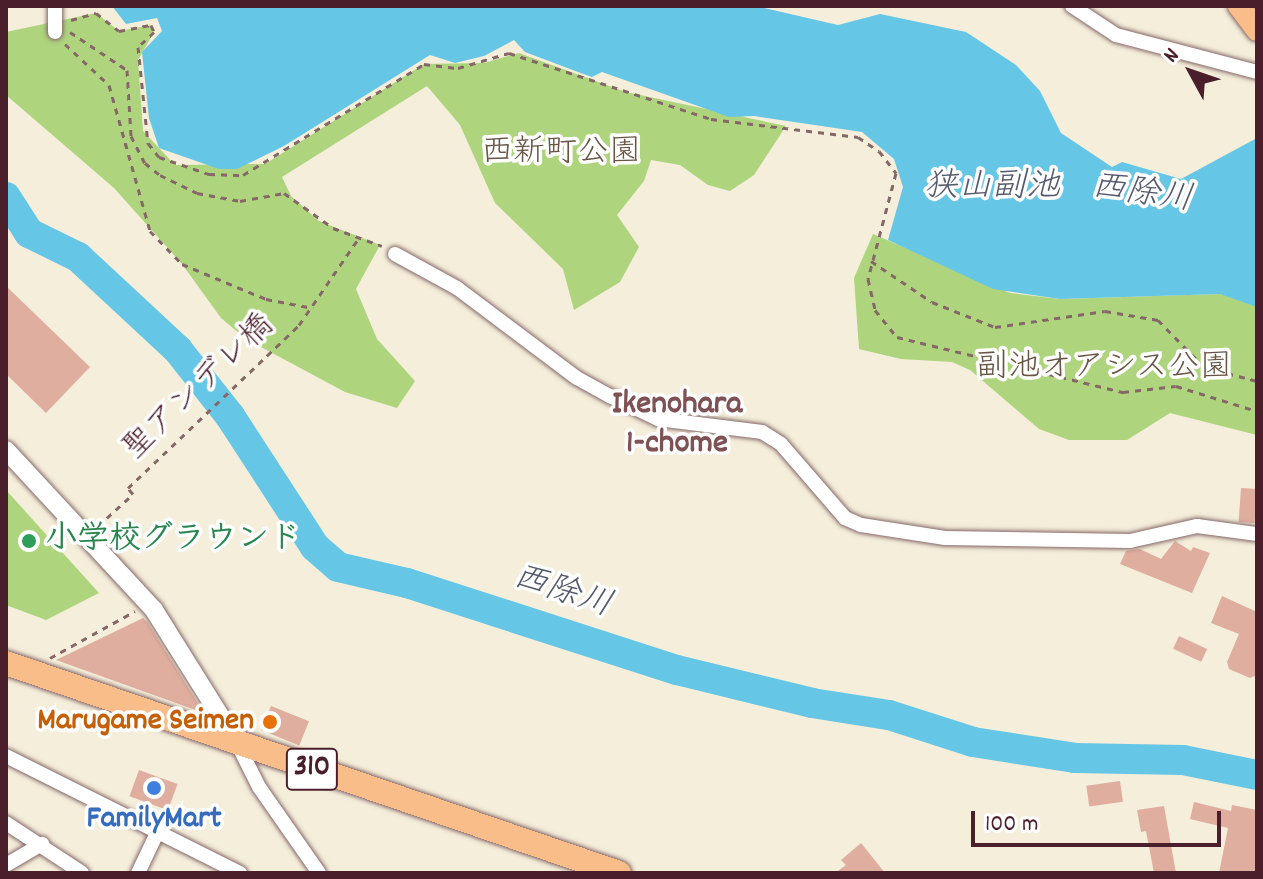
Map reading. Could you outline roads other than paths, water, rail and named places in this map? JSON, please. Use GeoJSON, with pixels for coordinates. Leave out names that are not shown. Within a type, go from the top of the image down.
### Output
{"type":"FeatureCollection","features":[{"type":"Feature","properties":{"kind":"highway","name":"310"},"geometry":{"type":"LineString","coordinates":[[6,663],[619,873]]}},
{"type":"Feature","properties":{"kind":"main road"},"geometry":{"type":"LineString","coordinates":[[1239,6],[1257,30]]}},
{"type":"Feature","properties":{"kind":"street"},"geometry":{"type":"LineString","coordinates":[[55,6],[55,28]]}},
{"type":"Feature","properties":{"kind":"street"},"geometry":{"type":"LineString","coordinates":[[1072,6],[1116,35],[1257,72]]}},
{"type":"Feature","properties":{"kind":"street"},"geometry":{"type":"LineString","coordinates":[[395,254],[457,288],[577,378],[610,396],[658,419],[762,432],[781,444],[845,518],[861,525],[945,538],[1130,541],[1197,526],[1257,534]]}},
{"type":"Feature","properties":{"kind":"street"},"geometry":{"type":"LineString","coordinates":[[6,450],[149,604],[237,743],[259,787],[319,873]]}},
{"type":"Feature","properties":{"kind":"street"},"geometry":{"type":"LineString","coordinates":[[6,756],[240,873]]}},
{"type":"Feature","properties":{"kind":"street"},"geometry":{"type":"LineString","coordinates":[[6,823],[82,873]]}},
{"type":"Feature","properties":{"kind":"street"},"geometry":{"type":"LineString","coordinates":[[138,873],[158,831]]}},
{"type":"Feature","properties":{"kind":"street"},"geometry":{"type":"LineString","coordinates":[[6,865],[42,844]]}},
{"type":"Feature","properties":{"kind":"water","name":"狭山副池"},"geometry":{"type":"Polygon","coordinates":[[[112,6],[756,6],[838,25],[880,14],[966,32],[1016,65],[1040,91],[1061,133],[1112,167],[1122,162],[1181,179],[1257,138],[1257,307],[1220,294],[1060,299],[993,289],[888,240],[903,187],[894,159],[862,132],[754,116],[729,117],[602,72],[592,77],[578,72],[525,52],[514,40],[484,56],[455,63],[430,55],[284,146],[237,169],[219,169],[159,148],[149,118],[142,52],[162,31],[157,18],[126,24],[112,6]]]}},
{"type":"Feature","properties":{"kind":"waterway","name":"西除川"},"geometry":{"type":"LineString","coordinates":[[6,197],[29,233],[78,257],[178,350],[230,416],[315,547],[338,567],[407,583],[677,670],[812,703],[889,715],[973,742],[1075,758],[1183,760],[1257,775]]}},
{"type":"Feature","properties":{"kind":"place","name":"小学校グラウンド"},"geometry":{"type":"Point","coordinates":[29,541]}},
{"type":"Feature","properties":{"kind":"place","name":"Marugame Seimen"},"geometry":{"type":"Point","coordinates":[270,722]}},
{"type":"Feature","properties":{"kind":"place","name":"FamilyMart"},"geometry":{"type":"Point","coordinates":[154,788]}},
{"type":"Feature","properties":{"kind":"district","name":"Ikenohara 1-chome"},"geometry":{"type":"Point","coordinates":[677,424]}},
{"type":"Feature","properties":{"kind":"park label","name":"西新町公園"},"geometry":{"type":"Point","coordinates":[561,154]}},
{"type":"Feature","properties":{"kind":"park label","name":"副池オアシス公園"},"geometry":{"type":"Point","coordinates":[1104,369]}}]}
